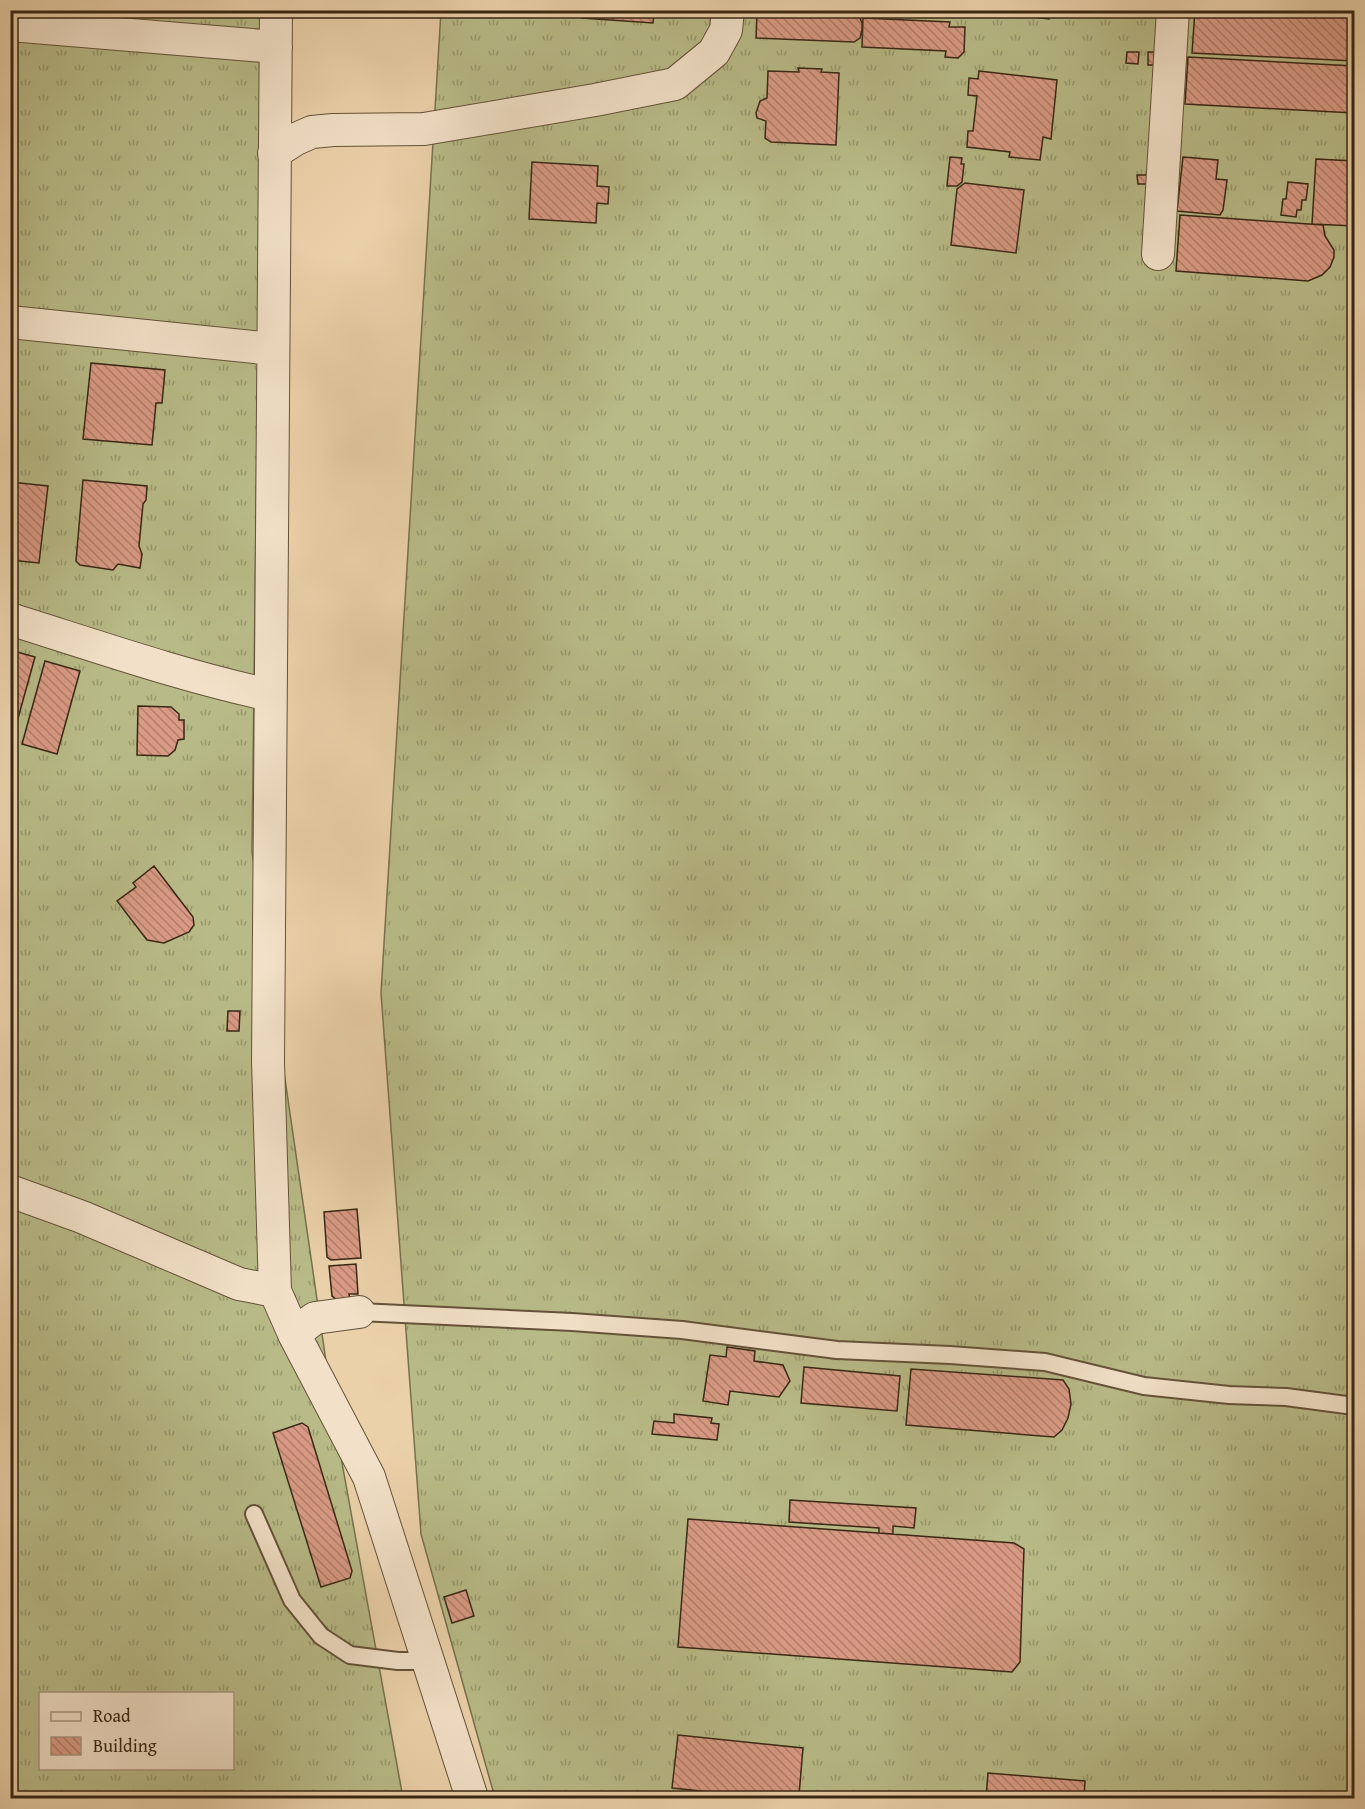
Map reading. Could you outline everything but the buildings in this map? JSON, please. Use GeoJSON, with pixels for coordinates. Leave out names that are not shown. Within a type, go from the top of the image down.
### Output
{"type":"FeatureCollection","features":[{"type":"Feature","properties":{"kind":"street"},"geometry":{"type":"LineString","coordinates":[[276,10],[268,1061],[275,1291],[294,1334],[369,1477],[472,1798]]}},
{"type":"Feature","properties":{"kind":"street"},"geometry":{"type":"LineString","coordinates":[[274,153],[312,132],[424,129],[675,84],[714,52],[726,30],[728,10]]}},
{"type":"Feature","properties":{"kind":"street"},"geometry":{"type":"LineString","coordinates":[[1158,254],[1173,10]]}},
{"type":"Feature","properties":{"kind":"street"},"geometry":{"type":"LineString","coordinates":[[10,25],[276,47]]}},
{"type":"Feature","properties":{"kind":"street"},"geometry":{"type":"LineString","coordinates":[[10,322],[273,349]]}},
{"type":"Feature","properties":{"kind":"street"},"geometry":{"type":"LineString","coordinates":[[10,619],[148,663],[236,688],[270,695]]}},
{"type":"Feature","properties":{"kind":"street"},"geometry":{"type":"LineString","coordinates":[[10,1191],[82,1217],[239,1284],[275,1291]]}},
{"type":"Feature","properties":{"kind":"street"},"geometry":{"type":"LineString","coordinates":[[294,1334],[315,1318],[359,1312]]}},
{"type":"Feature","properties":{"kind":"lane"},"geometry":{"type":"LineString","coordinates":[[359,1312],[572,1322],[682,1330],[837,1350],[1045,1362],[1144,1386],[1229,1395],[1286,1397],[1354,1406]]}},
{"type":"Feature","properties":{"kind":"lane"},"geometry":{"type":"LineString","coordinates":[[254,1514],[292,1600],[321,1636],[350,1655],[398,1661],[429,1661]]}},
{"type":"Feature","properties":{"kind":"green space"},"geometry":{"type":"Polygon","coordinates":[[[11,11],[262,11],[252,852],[336,1430],[403,1798],[11,1798],[11,11]]]}},
{"type":"Feature","properties":{"kind":"green space"},"geometry":{"type":"Polygon","coordinates":[[[441,11],[1354,11],[1354,1798],[495,1798],[421,1534],[381,993],[441,11]]]}}]}
